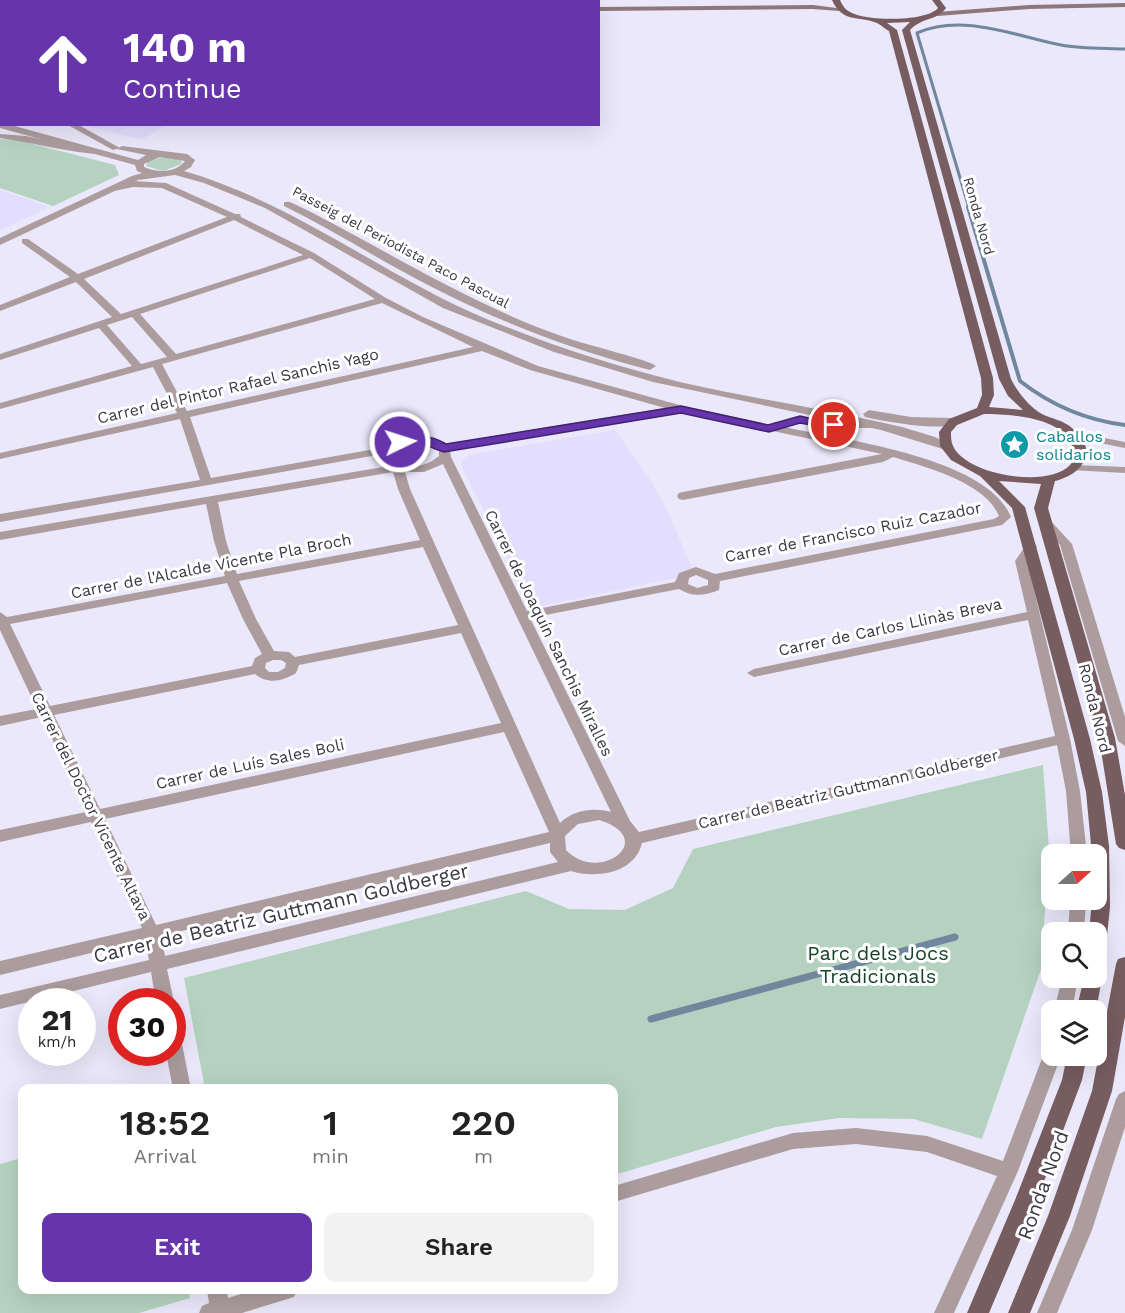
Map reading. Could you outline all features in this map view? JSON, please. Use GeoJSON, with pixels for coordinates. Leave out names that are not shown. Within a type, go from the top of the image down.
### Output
{"type":"FeatureCollection","features":[{"type":"Feature","properties":{"kind":"main road"},"geometry":{"type":"LineString","coordinates":[[600,7],[811,3],[836,0],[840,9]]}},
{"type":"Feature","properties":{"kind":"main road"},"geometry":{"type":"LineString","coordinates":[[936,0],[942,8],[937,14]]}},
{"type":"Feature","properties":{"kind":"main road"},"geometry":{"type":"LineString","coordinates":[[1016,0],[1107,0]]}},
{"type":"Feature","properties":{"kind":"main road"},"geometry":{"type":"LineString","coordinates":[[879,21],[915,21],[937,14],[1029,7],[1125,5]]}},
{"type":"Feature","properties":{"kind":"main road"},"geometry":{"type":"LineString","coordinates":[[600,7],[840,9],[879,21],[893,30],[987,378],[988,395],[982,410]]}},
{"type":"Feature","properties":{"kind":"main road","name":"Ronda Nord"},"geometry":{"type":"LineString","coordinates":[[915,21],[906,30],[1005,379],[1012,393],[1036,415]]}},
{"type":"Feature","properties":{"kind":"main road"},"geometry":{"type":"LineString","coordinates":[[982,410],[1009,410],[1036,415],[1057,424],[1072,435],[1081,452],[1074,468],[1049,479],[1021,481],[985,474],[962,463],[946,446],[945,432],[953,422],[982,410]]}},
{"type":"Feature","properties":{"kind":"main road","name":"Ronda Nord"},"geometry":{"type":"LineString","coordinates":[[985,474],[1018,507],[1031,547],[1094,792],[1100,846],[1099,922]]}},
{"type":"Feature","properties":{"kind":"main road","name":"Ronda Nord"},"geometry":{"type":"LineString","coordinates":[[1049,479],[1041,508],[1107,738],[1125,844]]}},
{"type":"Feature","properties":{"kind":"main road","name":"Ronda Nord"},"geometry":{"type":"LineString","coordinates":[[1019,1313],[1059,1216],[1102,1090],[1125,964]]}},
{"type":"Feature","properties":{"kind":"main road","name":"Ronda Nord"},"geometry":{"type":"LineString","coordinates":[[978,1313],[1026,1200],[1072,1080],[1075,1066]]}},
{"type":"Feature","properties":{"kind":"street"},"geometry":{"type":"LineString","coordinates":[[4,126],[113,151]]}},
{"type":"Feature","properties":{"kind":"street"},"geometry":{"type":"LineString","coordinates":[[31,126],[113,151]]}},
{"type":"Feature","properties":{"kind":"street"},"geometry":{"type":"LineString","coordinates":[[73,126],[138,170],[163,173],[188,165]]}},
{"type":"Feature","properties":{"kind":"street"},"geometry":{"type":"LineString","coordinates":[[0,136],[18,136],[65,148],[160,154]]}},
{"type":"Feature","properties":{"kind":"street"},"geometry":{"type":"LineString","coordinates":[[0,242],[114,188],[138,170],[146,158],[160,154]]}},
{"type":"Feature","properties":{"kind":"street","name":"Passeig del Periodista Paco Pascual"},"geometry":{"type":"LineString","coordinates":[[160,154],[184,156],[190,160],[188,165],[243,184],[282,201],[465,300],[505,319],[572,344],[722,384],[876,416],[911,421],[953,422]]}},
{"type":"Feature","properties":{"kind":"street"},"geometry":{"type":"LineString","coordinates":[[163,173],[163,185]]}},
{"type":"Feature","properties":{"kind":"street","name":"Passeig del Periodista Paco Pascual"},"geometry":{"type":"LineString","coordinates":[[163,173],[230,189],[268,206],[450,306],[560,351],[714,393],[906,431],[946,446]]}},
{"type":"Feature","properties":{"kind":"street"},"geometry":{"type":"LineString","coordinates":[[114,188],[133,184],[163,185],[237,216],[311,255],[383,300],[483,348],[534,368],[623,395],[681,409],[891,453]]}},
{"type":"Feature","properties":{"kind":"street"},"geometry":{"type":"LineString","coordinates":[[0,308],[237,216]]}},
{"type":"Feature","properties":{"kind":"street"},"geometry":{"type":"LineString","coordinates":[[25,241],[77,278],[119,318]]}},
{"type":"Feature","properties":{"kind":"street"},"geometry":{"type":"LineString","coordinates":[[0,357],[311,255]]}},
{"type":"Feature","properties":{"kind":"street"},"geometry":{"type":"LineString","coordinates":[[0,406],[383,300]]}},
{"type":"Feature","properties":{"kind":"street"},"geometry":{"type":"LineString","coordinates":[[134,313],[174,358]]}},
{"type":"Feature","properties":{"kind":"street"},"geometry":{"type":"LineString","coordinates":[[101,324],[139,368]]}},
{"type":"Feature","properties":{"kind":"street","name":"Carrer del Pintor Rafael Sanchis Yago"},"geometry":{"type":"LineString","coordinates":[[0,456],[483,348]]}},
{"type":"Feature","properties":{"kind":"street"},"geometry":{"type":"LineString","coordinates":[[156,363],[184,415],[207,483]]}},
{"type":"Feature","properties":{"kind":"street"},"geometry":{"type":"LineString","coordinates":[[623,395],[623,412]]}},
{"type":"Feature","properties":{"kind":"street"},"geometry":{"type":"LineString","coordinates":[[601,421],[656,403]]}},
{"type":"Feature","properties":{"kind":"street"},"geometry":{"type":"LineString","coordinates":[[645,415],[656,403]]}},
{"type":"Feature","properties":{"kind":"street"},"geometry":{"type":"LineString","coordinates":[[0,536],[397,468],[416,471],[435,466],[444,453],[601,421],[681,409]]}},
{"type":"Feature","properties":{"kind":"street","name":"Passeig del Periodista Paco Pascual"},"geometry":{"type":"LineString","coordinates":[[769,429],[786,421],[800,419],[834,425],[870,425]]}},
{"type":"Feature","properties":{"kind":"street"},"geometry":{"type":"LineString","coordinates":[[1072,435],[1125,445]]}},
{"type":"Feature","properties":{"kind":"street"},"geometry":{"type":"LineString","coordinates":[[0,518],[389,450],[400,442],[416,439],[433,441],[444,453]]}},
{"type":"Feature","properties":{"kind":"street"},"geometry":{"type":"LineString","coordinates":[[1081,452],[1112,443]]}},
{"type":"Feature","properties":{"kind":"street"},"geometry":{"type":"LineString","coordinates":[[389,450],[388,460],[397,468],[557,835],[558,852],[571,865],[593,871],[615,867],[630,855],[634,839],[622,822],[598,814],[573,819],[557,835]]}},
{"type":"Feature","properties":{"kind":"street"},"geometry":{"type":"LineString","coordinates":[[1081,452],[1119,469]]}},
{"type":"Feature","properties":{"kind":"street","name":"Carrer de Joaquín Sanchis Miralles"},"geometry":{"type":"LineString","coordinates":[[444,453],[622,822]]}},
{"type":"Feature","properties":{"kind":"street"},"geometry":{"type":"LineString","coordinates":[[683,496],[883,459],[891,453]]}},
{"type":"Feature","properties":{"kind":"street","name":"Carrer de Francisco Ruiz Cazador"},"geometry":{"type":"LineString","coordinates":[[714,578],[998,522],[1005,517],[1001,507],[989,494],[963,478],[891,453]]}},
{"type":"Feature","properties":{"kind":"street"},"geometry":{"type":"LineString","coordinates":[[1074,468],[1119,469]]}},
{"type":"Feature","properties":{"kind":"street"},"geometry":{"type":"LineString","coordinates":[[211,500],[216,530],[231,579],[250,623],[270,656]]}},
{"type":"Feature","properties":{"kind":"street","name":"Ronda Nord"},"geometry":{"type":"LineString","coordinates":[[1045,522],[1066,544],[1125,741]]}},
{"type":"Feature","properties":{"kind":"street","name":"Carrer de l'Alcalde Vicente Pla Broch"},"geometry":{"type":"LineString","coordinates":[[1,620],[428,543]]}},
{"type":"Feature","properties":{"kind":"street"},"geometry":{"type":"LineString","coordinates":[[1031,547],[1021,561],[1063,739],[1073,791],[1078,844]]}},
{"type":"Feature","properties":{"kind":"street"},"geometry":{"type":"LineString","coordinates":[[522,616],[681,585],[689,591],[702,592],[714,587],[714,578],[696,571],[683,576],[681,585]]}},
{"type":"Feature","properties":{"kind":"street","name":"Carrer de Carlos Llinàs Breva"},"geometry":{"type":"LineString","coordinates":[[754,673],[1034,615]]}},
{"type":"Feature","properties":{"kind":"street","name":"Carrer del Doctor Vicente Altava"},"geometry":{"type":"LineString","coordinates":[[1,620],[152,933],[163,988]]}},
{"type":"Feature","properties":{"kind":"street"},"geometry":{"type":"LineString","coordinates":[[258,669],[260,661],[270,656],[284,655],[293,662],[465,628]]}},
{"type":"Feature","properties":{"kind":"street"},"geometry":{"type":"LineString","coordinates":[[258,669],[266,676],[281,676],[291,670],[293,662]]}},
{"type":"Feature","properties":{"kind":"street"},"geometry":{"type":"LineString","coordinates":[[0,720],[258,669]]}},
{"type":"Feature","properties":{"kind":"street","name":"Carrer de Luís Sales Boli"},"geometry":{"type":"LineString","coordinates":[[0,836],[508,726]]}},
{"type":"Feature","properties":{"kind":"street","name":"Carrer de Beatriz Guttmann Goldberger"},"geometry":{"type":"LineString","coordinates":[[634,839],[1063,739]]}},
{"type":"Feature","properties":{"kind":"street","name":"Carrer de Beatriz Guttmann Goldberger"},"geometry":{"type":"LineString","coordinates":[[0,968],[557,835]]}},
{"type":"Feature","properties":{"kind":"street","name":"Carrer de Beatriz Guttmann Goldberger"},"geometry":{"type":"LineString","coordinates":[[0,1002],[571,865]]}},
{"type":"Feature","properties":{"kind":"street"},"geometry":{"type":"LineString","coordinates":[[177,1066],[181,1084]]}},
{"type":"Feature","properties":{"kind":"street","name":"Ronda Nord"},"geometry":{"type":"LineString","coordinates":[[944,1313],[1009,1171],[1048,1066]]}},
{"type":"Feature","properties":{"kind":"street"},"geometry":{"type":"LineString","coordinates":[[1047,1313],[1082,1230],[1125,1099]]}},
{"type":"Feature","properties":{"kind":"street"},"geometry":{"type":"LineString","coordinates":[[618,1193],[793,1141],[856,1136],[927,1144],[1009,1171]]}},
{"type":"Feature","properties":{"kind":"street"},"geometry":{"type":"LineString","coordinates":[[217,1306],[270,1294]]}},
{"type":"Feature","properties":{"kind":"shaded area"},"geometry":{"type":"Polygon","coordinates":[[[88,126],[163,126],[142,140],[88,126]]]}},
{"type":"Feature","properties":{"kind":"shaded area"},"geometry":{"type":"Polygon","coordinates":[[[1,190],[50,207],[0,230],[1,190]]]}},
{"type":"Feature","properties":{"kind":"shaded area"},"geometry":{"type":"Polygon","coordinates":[[[615,430],[651,481],[668,512],[692,568],[680,572],[676,578],[532,608],[461,465],[463,460],[469,455],[615,430]]]}},
{"type":"Feature","properties":{"kind":"green space"},"geometry":{"type":"Polygon","coordinates":[[[0,139],[17,140],[115,165],[119,175],[53,206],[0,188],[0,139]]]}},
{"type":"Feature","properties":{"kind":"green space"},"geometry":{"type":"Polygon","coordinates":[[[162,157],[181,160],[182,164],[163,171],[146,166],[148,162],[162,157]]]}},
{"type":"Feature","properties":{"kind":"green space","name":"Parc dels Jocs Tradicionals"},"geometry":{"type":"Polygon","coordinates":[[[1043,765],[1049,844],[1041,844],[1041,910],[1045,910],[1044,922],[1041,922],[1041,969],[982,1139],[914,1119],[839,1118],[776,1127],[618,1174],[618,1084],[204,1084],[184,978],[526,891],[569,909],[625,910],[673,888],[693,849],[1043,765]]]}},
{"type":"Feature","properties":{"kind":"green space"},"geometry":{"type":"Polygon","coordinates":[[[18,1159],[18,1294],[190,1294],[190,1298],[139,1313],[0,1313],[0,1164],[18,1159]]]}},
{"type":"Feature","properties":{"kind":"waterway"},"geometry":{"type":"LineString","coordinates":[[969,208],[917,33],[935,27],[971,26],[1069,46],[1125,49]]}},
{"type":"Feature","properties":{"kind":"waterway"},"geometry":{"type":"LineString","coordinates":[[968,207],[1020,381],[1057,405],[1096,420],[1125,425]]}},
{"type":"Feature","properties":{"kind":"waterway"},"geometry":{"type":"LineString","coordinates":[[651,1019],[955,937]]}},
{"type":"Feature","properties":{"kind":"place","name":"Caballos solidarios"},"geometry":{"type":"Point","coordinates":[1015,445]}},
{"type":"Feature","properties":{"kind":"route"},"geometry":{"type":"LineString","coordinates":[[400,442],[416,439],[433,441],[444,448],[681,409],[769,429],[786,421],[800,419],[834,425]]}}]}
